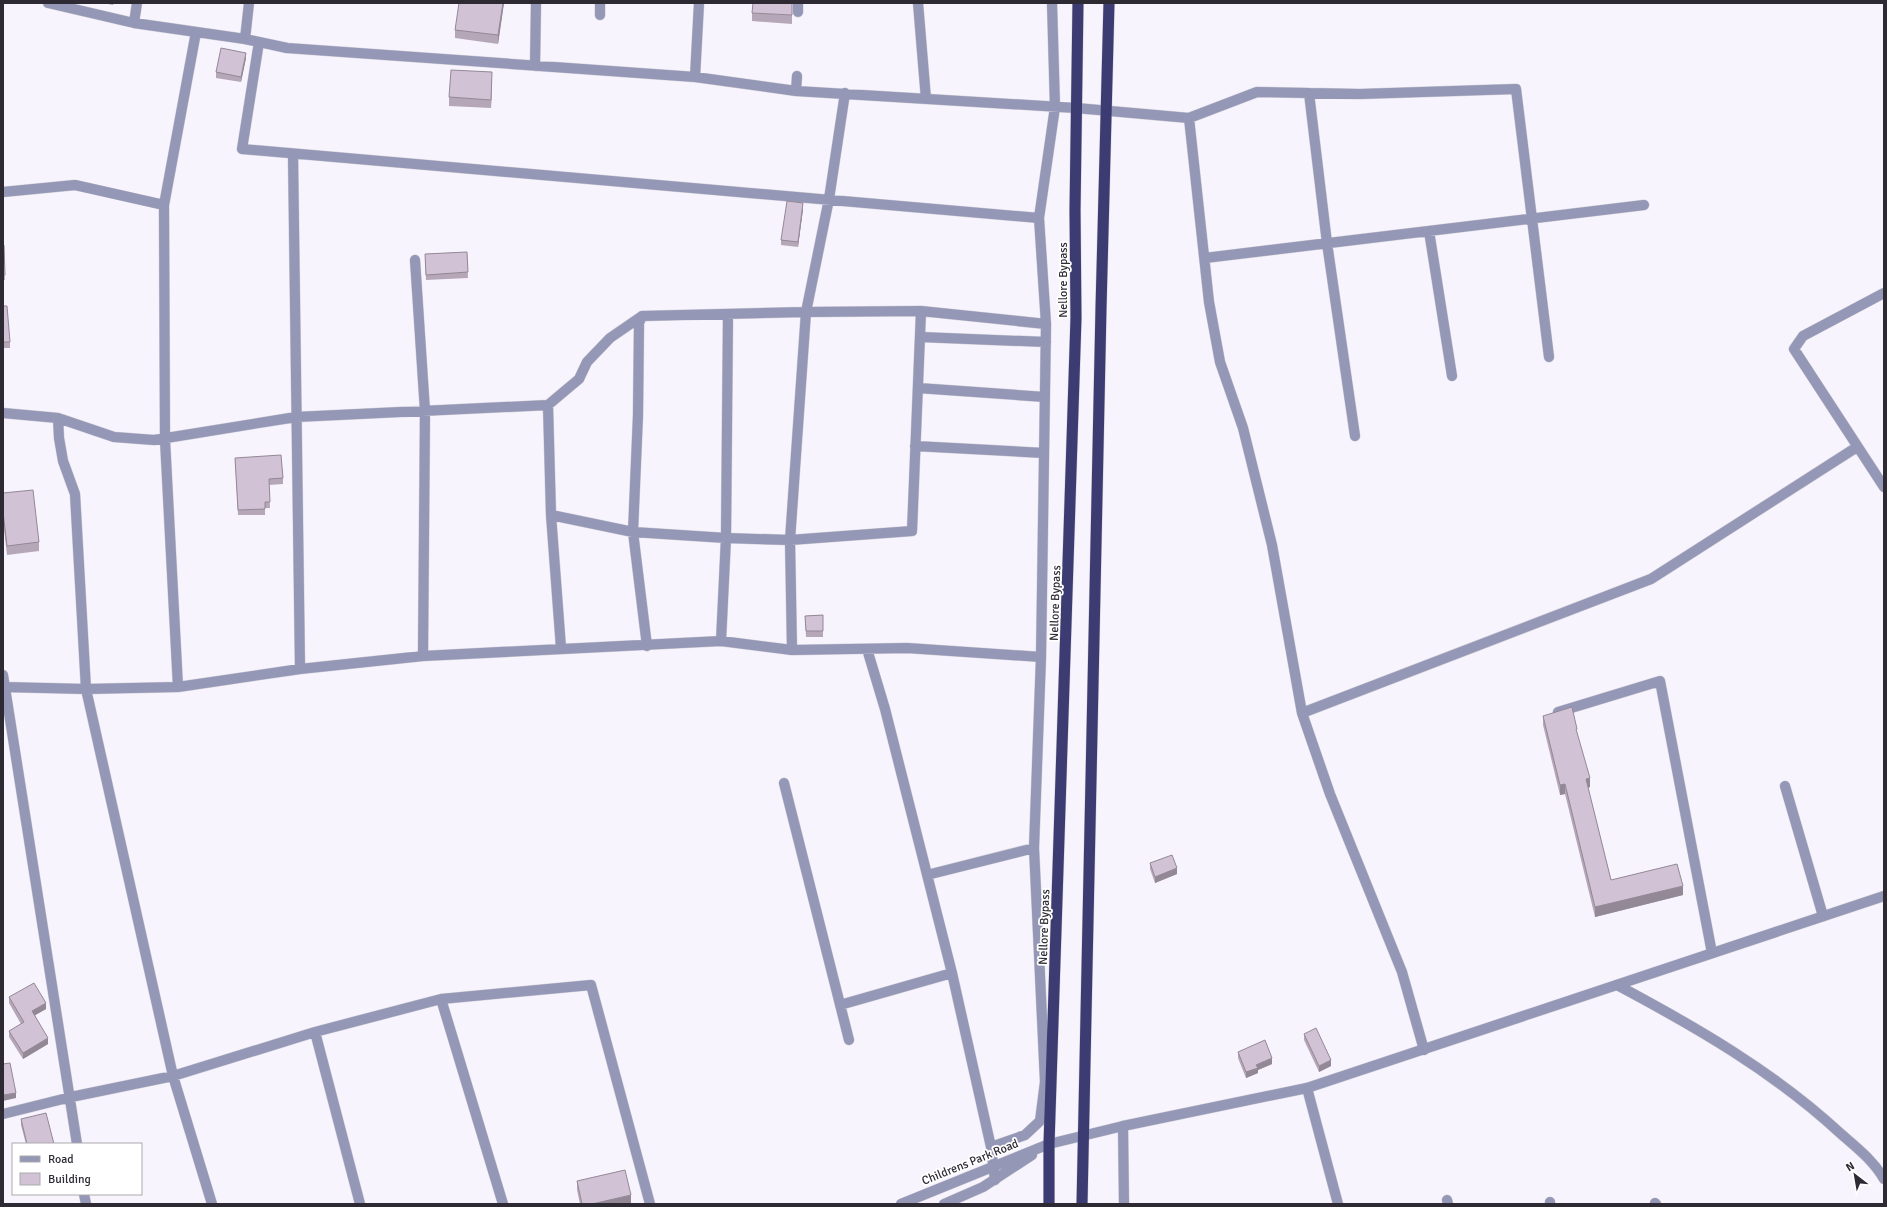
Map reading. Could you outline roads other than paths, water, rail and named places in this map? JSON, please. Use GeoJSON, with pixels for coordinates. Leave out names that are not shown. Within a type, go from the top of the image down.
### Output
{"type":"FeatureCollection","features":[{"type":"Feature","properties":{"kind":"highway","name":"Nellore Bypass"},"geometry":{"type":"LineString","coordinates":[[1049,1204],[1049,1144],[1076,334],[1076,108],[1078,3]]}},
{"type":"Feature","properties":{"kind":"highway"},"geometry":{"type":"LineString","coordinates":[[1082,1204],[1100,316],[1109,3]]}},
{"type":"Feature","properties":{"kind":"street"},"geometry":{"type":"LineString","coordinates":[[48,3],[134,23],[245,39],[288,48],[695,77],[796,91],[1076,108],[1107,112],[1189,118],[1257,92],[1360,94],[1516,89],[1549,357]]}},
{"type":"Feature","properties":{"kind":"street"},"geometry":{"type":"LineString","coordinates":[[134,23],[137,3]]}},
{"type":"Feature","properties":{"kind":"street"},"geometry":{"type":"LineString","coordinates":[[245,39],[249,3]]}},
{"type":"Feature","properties":{"kind":"street"},"geometry":{"type":"LineString","coordinates":[[535,66],[536,3]]}},
{"type":"Feature","properties":{"kind":"street"},"geometry":{"type":"LineString","coordinates":[[600,3],[600,15]]}},
{"type":"Feature","properties":{"kind":"street"},"geometry":{"type":"LineString","coordinates":[[695,77],[699,3]]}},
{"type":"Feature","properties":{"kind":"street"},"geometry":{"type":"LineString","coordinates":[[918,3],[926,99]]}},
{"type":"Feature","properties":{"kind":"street"},"geometry":{"type":"LineString","coordinates":[[991,1147],[1025,1135],[1040,1121],[1045,1082],[1034,848],[1041,657],[1046,342],[1039,218],[1055,107],[1052,3]]}},
{"type":"Feature","properties":{"kind":"street"},"geometry":{"type":"LineString","coordinates":[[178,687],[166,440],[164,205],[196,32]]}},
{"type":"Feature","properties":{"kind":"street"},"geometry":{"type":"LineString","coordinates":[[260,42],[242,149],[1039,218]]}},
{"type":"Feature","properties":{"kind":"street"},"geometry":{"type":"LineString","coordinates":[[796,91],[797,76]]}},
{"type":"Feature","properties":{"kind":"street"},"geometry":{"type":"LineString","coordinates":[[792,650],[790,540],[806,312],[829,199],[845,93]]}},
{"type":"Feature","properties":{"kind":"street"},"geometry":{"type":"LineString","coordinates":[[1308,93],[1327,243],[1355,436]]}},
{"type":"Feature","properties":{"kind":"street"},"geometry":{"type":"LineString","coordinates":[[1189,118],[1210,302],[1220,362],[1243,428],[1272,545],[1302,713],[1330,794],[1402,972],[1424,1050]]}},
{"type":"Feature","properties":{"kind":"street"},"geometry":{"type":"LineString","coordinates":[[293,154],[300,669]]}},
{"type":"Feature","properties":{"kind":"street"},"geometry":{"type":"LineString","coordinates":[[3,192],[75,185],[164,205]]}},
{"type":"Feature","properties":{"kind":"street"},"geometry":{"type":"LineString","coordinates":[[1205,258],[1644,205]]}},
{"type":"Feature","properties":{"kind":"street"},"geometry":{"type":"LineString","coordinates":[[1428,231],[1452,376]]}},
{"type":"Feature","properties":{"kind":"street"},"geometry":{"type":"LineString","coordinates":[[415,260],[425,411],[423,656]]}},
{"type":"Feature","properties":{"kind":"street"},"geometry":{"type":"LineString","coordinates":[[1884,293],[1803,336],[1794,349],[1884,487]]}},
{"type":"Feature","properties":{"kind":"street"},"geometry":{"type":"LineString","coordinates":[[3,413],[58,418],[114,437],[166,440],[296,417],[548,405],[579,379],[587,362],[610,338],[642,316],[921,311],[1046,324]]}},
{"type":"Feature","properties":{"kind":"street"},"geometry":{"type":"LineString","coordinates":[[551,515],[633,532],[726,538],[790,540],[912,531],[921,311]]}},
{"type":"Feature","properties":{"kind":"street"},"geometry":{"type":"LineString","coordinates":[[721,640],[726,538],[728,314]]}},
{"type":"Feature","properties":{"kind":"street"},"geometry":{"type":"LineString","coordinates":[[642,316],[639,323],[638,415],[633,532],[647,646]]}},
{"type":"Feature","properties":{"kind":"street"},"geometry":{"type":"LineString","coordinates":[[920,337],[1046,342]]}},
{"type":"Feature","properties":{"kind":"street"},"geometry":{"type":"LineString","coordinates":[[918,388],[1045,397]]}},
{"type":"Feature","properties":{"kind":"street"},"geometry":{"type":"LineString","coordinates":[[548,405],[551,515],[561,648]]}},
{"type":"Feature","properties":{"kind":"street"},"geometry":{"type":"LineString","coordinates":[[58,418],[59,438],[63,461],[75,494],[86,689],[173,1076],[212,1204]]}},
{"type":"Feature","properties":{"kind":"street"},"geometry":{"type":"LineString","coordinates":[[916,446],[1044,453]]}},
{"type":"Feature","properties":{"kind":"street"},"geometry":{"type":"LineString","coordinates":[[1302,713],[1650,578],[1857,447]]}},
{"type":"Feature","properties":{"kind":"street"},"geometry":{"type":"LineString","coordinates":[[4,687],[86,689],[178,687],[300,669],[423,656],[561,648],[647,646],[721,640],[792,650],[907,648],[1041,657]]}},
{"type":"Feature","properties":{"kind":"street"},"geometry":{"type":"LineString","coordinates":[[867,649],[885,709],[952,973],[991,1147],[995,1180]]}},
{"type":"Feature","properties":{"kind":"street"},"geometry":{"type":"LineString","coordinates":[[3,675],[71,1097],[77,1143]]}},
{"type":"Feature","properties":{"kind":"street"},"geometry":{"type":"LineString","coordinates":[[1548,715],[1660,681],[1712,953]]}},
{"type":"Feature","properties":{"kind":"street"},"geometry":{"type":"LineString","coordinates":[[784,783],[849,1040]]}},
{"type":"Feature","properties":{"kind":"street"},"geometry":{"type":"LineString","coordinates":[[1785,786],[1823,916]]}},
{"type":"Feature","properties":{"kind":"street"},"geometry":{"type":"LineString","coordinates":[[927,875],[1034,848]]}},
{"type":"Feature","properties":{"kind":"street"},"geometry":{"type":"LineString","coordinates":[[1049,1144],[1123,1126],[1307,1088],[1884,896]]}},
{"type":"Feature","properties":{"kind":"street"},"geometry":{"type":"LineString","coordinates":[[840,1005],[952,973]]}},
{"type":"Feature","properties":{"kind":"street"},"geometry":{"type":"LineString","coordinates":[[3,1114],[71,1097],[173,1076],[315,1032],[441,999],[591,985],[650,1204]]}},
{"type":"Feature","properties":{"kind":"street"},"geometry":{"type":"LineString","coordinates":[[1617,985],[1686,1022],[1754,1064],[1820,1114],[1875,1165],[1884,1179]]}},
{"type":"Feature","properties":{"kind":"street"},"geometry":{"type":"LineString","coordinates":[[441,999],[503,1204]]}},
{"type":"Feature","properties":{"kind":"street"},"geometry":{"type":"LineString","coordinates":[[315,1032],[360,1204]]}},
{"type":"Feature","properties":{"kind":"street"},"geometry":{"type":"LineString","coordinates":[[1307,1088],[1338,1204]]}},
{"type":"Feature","properties":{"kind":"street"},"geometry":{"type":"LineString","coordinates":[[1123,1126],[1124,1204]]}},
{"type":"Feature","properties":{"kind":"street","name":"Childrens Park Road"},"geometry":{"type":"LineString","coordinates":[[901,1204],[994,1165],[1049,1144]]}},
{"type":"Feature","properties":{"kind":"street","name":"Childrens Park Road"},"geometry":{"type":"LineString","coordinates":[[944,1204],[983,1187],[1049,1144]]}}]}
